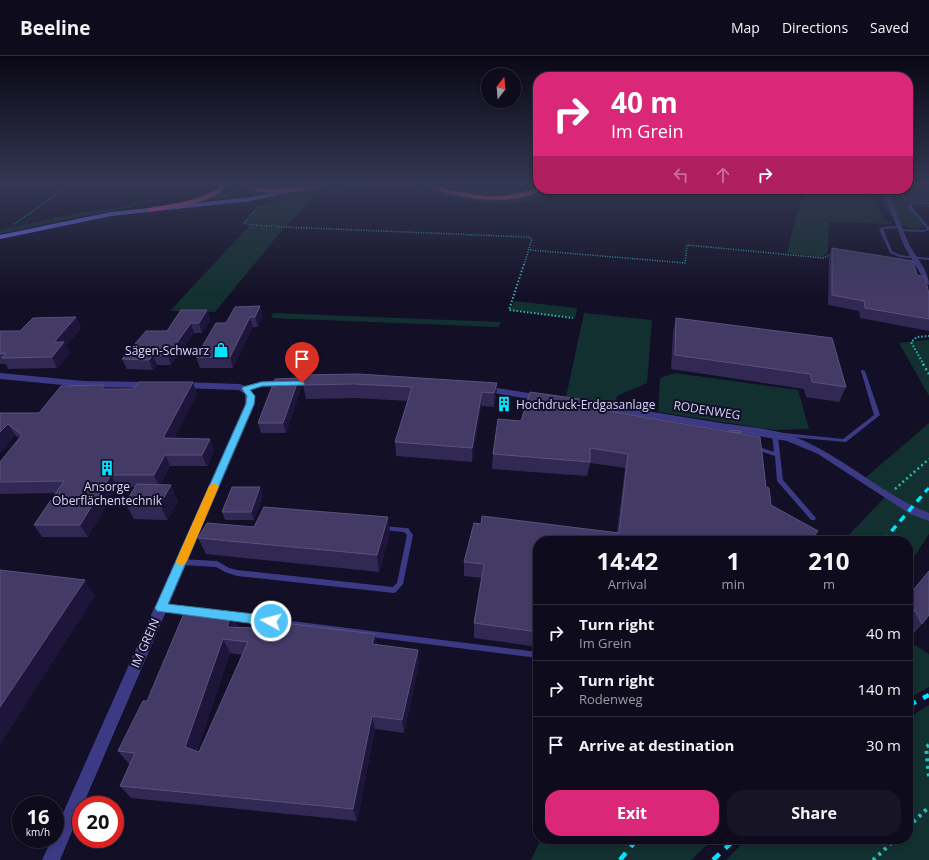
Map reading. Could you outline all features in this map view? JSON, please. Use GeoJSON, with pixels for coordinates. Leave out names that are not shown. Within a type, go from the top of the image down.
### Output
{"type":"FeatureCollection","features":[{"type":"Feature","properties":{"kind":"main road"},"geometry":{"type":"LineString","coordinates":[[0,236],[63,223]]}},
{"type":"Feature","properties":{"kind":"street"},"geometry":{"type":"LineString","coordinates":[[898,223],[912,257],[929,283]]}},
{"type":"Feature","properties":{"kind":"street"},"geometry":{"type":"LineString","coordinates":[[0,376],[84,384],[225,385],[246,389],[262,384],[328,382]]}},
{"type":"Feature","properties":{"kind":"street"},"geometry":{"type":"LineString","coordinates":[[472,387],[550,399]]}},
{"type":"Feature","properties":{"kind":"street","name":"IM GREIN"},"geometry":{"type":"LineString","coordinates":[[51,860],[181,562],[200,526],[250,404],[251,396],[246,389]]}},
{"type":"Feature","properties":{"kind":"street","name":"RODENWEG"},"geometry":{"type":"LineString","coordinates":[[564,401],[618,412],[775,434],[803,442],[887,495],[914,511],[929,517]]}},
{"type":"Feature","properties":{"kind":"lane"},"geometry":{"type":"LineString","coordinates":[[923,231],[929,229],[924,223]]}},
{"type":"Feature","properties":{"kind":"lane"},"geometry":{"type":"LineString","coordinates":[[929,233],[900,228],[881,229],[891,252],[899,256],[929,259]]}},
{"type":"Feature","properties":{"kind":"lane"},"geometry":{"type":"LineString","coordinates":[[813,518],[780,481],[776,455],[775,434],[844,440],[877,415],[863,371]]}},
{"type":"Feature","properties":{"kind":"lane"},"geometry":{"type":"LineString","coordinates":[[747,446],[776,455]]}},
{"type":"Feature","properties":{"kind":"lane"},"geometry":{"type":"LineString","coordinates":[[181,562],[217,564],[227,570],[237,572],[394,590],[400,584],[409,532],[406,530],[375,528]]}},
{"type":"Feature","properties":{"kind":"lane"},"geometry":{"type":"LineString","coordinates":[[161,608],[208,613]]}},
{"type":"Feature","properties":{"kind":"lane"},"geometry":{"type":"LineString","coordinates":[[224,615],[533,654]]}},
{"type":"Feature","properties":{"kind":"path"},"geometry":{"type":"LineString","coordinates":[[10,228],[18,223]]}},
{"type":"Feature","properties":{"kind":"path"},"geometry":{"type":"LineString","coordinates":[[244,223],[251,225],[288,228],[523,236],[532,239],[530,250],[509,310],[573,318]]}},
{"type":"Feature","properties":{"kind":"path"},"geometry":{"type":"LineString","coordinates":[[530,250],[685,263],[687,245],[823,258],[835,253]]}},
{"type":"Feature","properties":{"kind":"path"},"geometry":{"type":"LineString","coordinates":[[929,336],[918,336],[913,338],[911,342],[929,374]]}},
{"type":"Feature","properties":{"kind":"path"},"geometry":{"type":"LineString","coordinates":[[887,495],[929,459]]}},
{"type":"Feature","properties":{"kind":"path"},"geometry":{"type":"LineString","coordinates":[[929,744],[926,747],[929,777]]}},
{"type":"Feature","properties":{"kind":"path"},"geometry":{"type":"LineString","coordinates":[[913,822],[929,807]]}},
{"type":"Feature","properties":{"kind":"path"},"geometry":{"type":"LineString","coordinates":[[873,860],[891,844]]}},
{"type":"Feature","properties":{"kind":"green space"},"geometry":{"type":"Polygon","coordinates":[[[35,223],[51,223],[0,234],[0,230],[35,223]]]}},
{"type":"Feature","properties":{"kind":"green space"},"geometry":{"type":"Polygon","coordinates":[[[247,223],[290,223],[286,227],[253,225],[247,223]]]}},
{"type":"Feature","properties":{"kind":"green space"},"geometry":{"type":"Polygon","coordinates":[[[795,223],[829,223],[828,251],[823,257],[787,253],[795,223]]]}},
{"type":"Feature","properties":{"kind":"green space"},"geometry":{"type":"Polygon","coordinates":[[[845,223],[890,223],[892,224],[845,223]]]}},
{"type":"Feature","properties":{"kind":"green space"},"geometry":{"type":"Polygon","coordinates":[[[897,223],[920,223],[923,226],[917,229],[899,225],[897,223]]]}},
{"type":"Feature","properties":{"kind":"green space"},"geometry":{"type":"Polygon","coordinates":[[[249,226],[284,228],[215,312],[170,311],[249,226]]]}},
{"type":"Feature","properties":{"kind":"green space"},"geometry":{"type":"Polygon","coordinates":[[[50,229],[0,240],[28,233],[50,229]]]}},
{"type":"Feature","properties":{"kind":"green space"},"geometry":{"type":"Polygon","coordinates":[[[514,301],[577,308],[575,318],[511,310],[514,301]]]}},
{"type":"Feature","properties":{"kind":"green space"},"geometry":{"type":"Polygon","coordinates":[[[273,313],[501,322],[498,327],[271,318],[273,313]]]}},
{"type":"Feature","properties":{"kind":"green space"},"geometry":{"type":"Polygon","coordinates":[[[584,313],[652,320],[647,383],[617,396],[616,405],[566,397],[584,313]]]}},
{"type":"Feature","properties":{"kind":"green space"},"geometry":{"type":"Polygon","coordinates":[[[929,340],[929,396],[899,343],[929,340]]]}},
{"type":"Feature","properties":{"kind":"green space"},"geometry":{"type":"Polygon","coordinates":[[[675,373],[798,390],[809,429],[774,430],[658,412],[660,378],[675,373]]]}},
{"type":"Feature","properties":{"kind":"green space"},"geometry":{"type":"Polygon","coordinates":[[[929,423],[929,534],[913,558],[913,536],[848,536],[887,495],[864,479],[929,423]]]}},
{"type":"Feature","properties":{"kind":"green space"},"geometry":{"type":"Polygon","coordinates":[[[913,644],[929,654],[929,687],[913,696],[913,644]]]}},
{"type":"Feature","properties":{"kind":"green space"},"geometry":{"type":"Polygon","coordinates":[[[929,705],[929,860],[726,860],[742,844],[913,844],[913,715],[929,705]]]}},
{"type":"Feature","properties":{"kind":"green space"},"geometry":{"type":"Polygon","coordinates":[[[539,844],[708,844],[691,860],[531,860],[539,844]]]}},
{"type":"Feature","properties":{"kind":"building"},"geometry":{"type":"Polygon","coordinates":[[[832,248],[913,261],[917,275],[925,277],[929,294],[929,319],[865,308],[864,301],[832,295],[832,248]]]}},
{"type":"Feature","properties":{"kind":"building"},"geometry":{"type":"Polygon","coordinates":[[[260,306],[255,317],[250,317],[230,357],[196,357],[216,323],[226,323],[235,307],[260,306]]]}},
{"type":"Feature","properties":{"kind":"building"},"geometry":{"type":"Polygon","coordinates":[[[181,310],[207,310],[199,323],[191,323],[168,355],[153,355],[149,360],[122,359],[146,331],[167,331],[181,310]]]}},
{"type":"Feature","properties":{"kind":"building"},"geometry":{"type":"Polygon","coordinates":[[[76,317],[54,342],[64,342],[52,357],[2,358],[6,353],[0,354],[0,331],[20,331],[33,318],[76,317]]]}},
{"type":"Feature","properties":{"kind":"building"},"geometry":{"type":"Polygon","coordinates":[[[676,318],[832,338],[846,387],[812,382],[810,374],[675,355],[676,318]]]}},
{"type":"Feature","properties":{"kind":"building"},"geometry":{"type":"Polygon","coordinates":[[[358,374],[497,383],[494,393],[482,392],[472,448],[395,442],[412,387],[354,384],[303,385],[303,375],[358,374]]]}},
{"type":"Feature","properties":{"kind":"building"},"geometry":{"type":"Polygon","coordinates":[[[299,378],[283,423],[258,423],[275,379],[299,378]]]}},
{"type":"Feature","properties":{"kind":"building"},"geometry":{"type":"Polygon","coordinates":[[[139,382],[193,382],[163,438],[210,439],[202,455],[165,455],[154,475],[111,475],[80,525],[34,525],[64,481],[0,482],[0,462],[22,435],[8,424],[0,432],[0,413],[39,413],[61,386],[104,385],[102,389],[134,389],[139,382]]]}},
{"type":"Feature","properties":{"kind":"building"},"geometry":{"type":"Polygon","coordinates":[[[530,392],[586,400],[585,406],[620,413],[760,437],[766,487],[769,488],[771,505],[818,531],[814,536],[533,536],[533,631],[474,623],[484,564],[464,562],[474,523],[481,524],[482,516],[619,533],[628,454],[590,448],[590,462],[493,454],[498,419],[521,421],[530,392]]]}},
{"type":"Feature","properties":{"kind":"building"},"geometry":{"type":"Polygon","coordinates":[[[730,430],[741,431],[741,433],[730,432],[730,430]]]}},
{"type":"Feature","properties":{"kind":"building"},"geometry":{"type":"Polygon","coordinates":[[[137,484],[171,485],[160,504],[125,503],[137,484]]]}},
{"type":"Feature","properties":{"kind":"building"},"geometry":{"type":"Polygon","coordinates":[[[232,487],[260,487],[251,512],[222,512],[232,487]]]}},
{"type":"Feature","properties":{"kind":"building"},"geometry":{"type":"Polygon","coordinates":[[[264,507],[388,517],[377,555],[198,538],[207,523],[254,527],[264,507]]]}},
{"type":"Feature","properties":{"kind":"building"},"geometry":{"type":"Polygon","coordinates":[[[0,570],[85,580],[0,707],[0,570]]]}},
{"type":"Feature","properties":{"kind":"building"},"geometry":{"type":"Polygon","coordinates":[[[929,571],[929,615],[922,624],[915,610],[913,613],[913,590],[929,571]]]}},
{"type":"Feature","properties":{"kind":"building"},"geometry":{"type":"Polygon","coordinates":[[[185,611],[232,612],[227,627],[254,628],[258,620],[375,634],[372,644],[418,650],[402,720],[372,716],[353,809],[120,786],[135,753],[118,751],[143,701],[147,701],[185,611]],[[223,639],[185,747],[199,752],[248,642],[223,639]]]}},
{"type":"Feature","properties":{"kind":"railway"},"geometry":{"type":"LineString","coordinates":[[926,491],[929,488]]}},
{"type":"Feature","properties":{"kind":"railway"},"geometry":{"type":"LineString","coordinates":[[887,536],[926,491]]}},
{"type":"Feature","properties":{"kind":"railway"},"geometry":{"type":"LineString","coordinates":[[913,703],[929,695]]}},
{"type":"Feature","properties":{"kind":"railway"},"geometry":{"type":"LineString","coordinates":[[620,860],[633,844]]}},
{"type":"Feature","properties":{"kind":"railway"},"geometry":{"type":"LineString","coordinates":[[713,860],[730,844]]}},
{"type":"Feature","properties":{"kind":"slow traffic"},"geometry":{"type":"LineString","coordinates":[[181,561],[214,486]]}},
{"type":"Feature","properties":{"kind":"place","name":"Sägen-Schwarz"},"geometry":{"type":"Point","coordinates":[221,350]}},
{"type":"Feature","properties":{"kind":"place","name":"Hochdruck-Erdgasanlage"},"geometry":{"type":"Point","coordinates":[504,404]}},
{"type":"Feature","properties":{"kind":"place","name":"Ansorge Oberflächentechnik"},"geometry":{"type":"Point","coordinates":[107,468]}},
{"type":"Feature","properties":{"kind":"route"},"geometry":{"type":"LineString","coordinates":[[271,621],[161,608],[250,404],[251,396],[246,389],[262,384],[302,383]]}}]}
